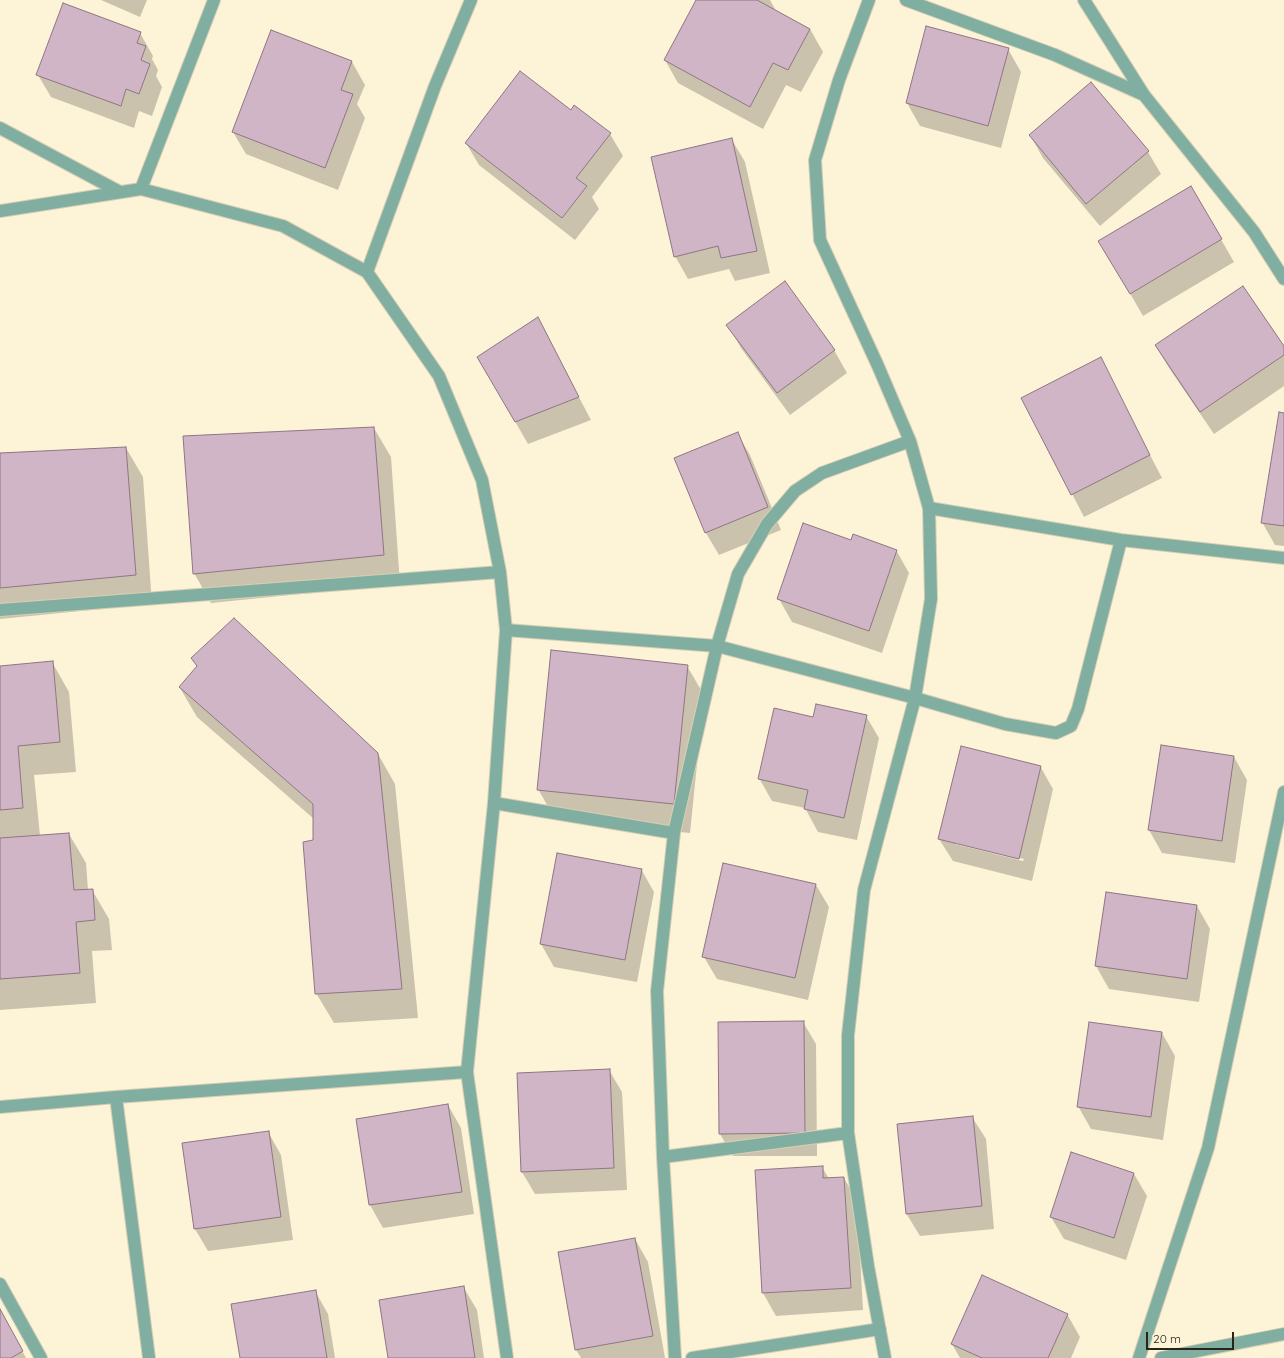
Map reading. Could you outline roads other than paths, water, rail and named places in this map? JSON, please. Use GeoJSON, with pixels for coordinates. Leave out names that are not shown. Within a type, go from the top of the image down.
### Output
{"type":"FeatureCollection","features":[{"type":"Feature","properties":{"kind":"street"},"geometry":{"type":"LineString","coordinates":[[141,189],[214,0]]}},
{"type":"Feature","properties":{"kind":"street"},"geometry":{"type":"LineString","coordinates":[[366,272],[435,86],[471,0]]}},
{"type":"Feature","properties":{"kind":"street"},"geometry":{"type":"LineString","coordinates":[[869,0],[839,80],[815,160],[820,240],[878,366],[910,441],[929,508],[932,599],[915,698],[864,890],[848,1035],[848,1133],[868,1266],[885,1358]]}},
{"type":"Feature","properties":{"kind":"street"},"geometry":{"type":"LineString","coordinates":[[906,0],[1055,56],[1144,95]]}},
{"type":"Feature","properties":{"kind":"street"},"geometry":{"type":"LineString","coordinates":[[1084,0],[1144,95],[1254,232],[1284,279]]}},
{"type":"Feature","properties":{"kind":"street"},"geometry":{"type":"LineString","coordinates":[[0,128],[120,192]]}},
{"type":"Feature","properties":{"kind":"street"},"geometry":{"type":"LineString","coordinates":[[0,211],[141,189],[283,226],[366,272],[439,376],[482,480],[500,572],[506,630],[494,803],[467,1072],[507,1358]]}},
{"type":"Feature","properties":{"kind":"street"},"geometry":{"type":"LineString","coordinates":[[675,1358],[657,991],[674,832],[717,646],[738,574],[766,524],[795,491],[822,473],[910,441]]}},
{"type":"Feature","properties":{"kind":"street"},"geometry":{"type":"LineString","coordinates":[[929,508],[1121,540],[1284,558]]}},
{"type":"Feature","properties":{"kind":"street"},"geometry":{"type":"LineString","coordinates":[[506,630],[717,646],[1012,725],[1056,733],[1071,726],[1078,709],[1121,540]]}},
{"type":"Feature","properties":{"kind":"street"},"geometry":{"type":"LineString","coordinates":[[0,610],[500,572]]}},
{"type":"Feature","properties":{"kind":"street"},"geometry":{"type":"LineString","coordinates":[[1139,1358],[1208,1148],[1284,792]]}},
{"type":"Feature","properties":{"kind":"street"},"geometry":{"type":"LineString","coordinates":[[494,803],[674,832]]}},
{"type":"Feature","properties":{"kind":"street"},"geometry":{"type":"LineString","coordinates":[[0,1107],[116,1097],[467,1072]]}},
{"type":"Feature","properties":{"kind":"street"},"geometry":{"type":"LineString","coordinates":[[116,1097],[149,1358]]}},
{"type":"Feature","properties":{"kind":"street"},"geometry":{"type":"LineString","coordinates":[[664,1157],[848,1133]]}},
{"type":"Feature","properties":{"kind":"street"},"geometry":{"type":"LineString","coordinates":[[0,1284],[41,1358]]}},
{"type":"Feature","properties":{"kind":"street"},"geometry":{"type":"LineString","coordinates":[[692,1358],[880,1329]]}},
{"type":"Feature","properties":{"kind":"street"},"geometry":{"type":"LineString","coordinates":[[1161,1358],[1284,1334]]}}]}
